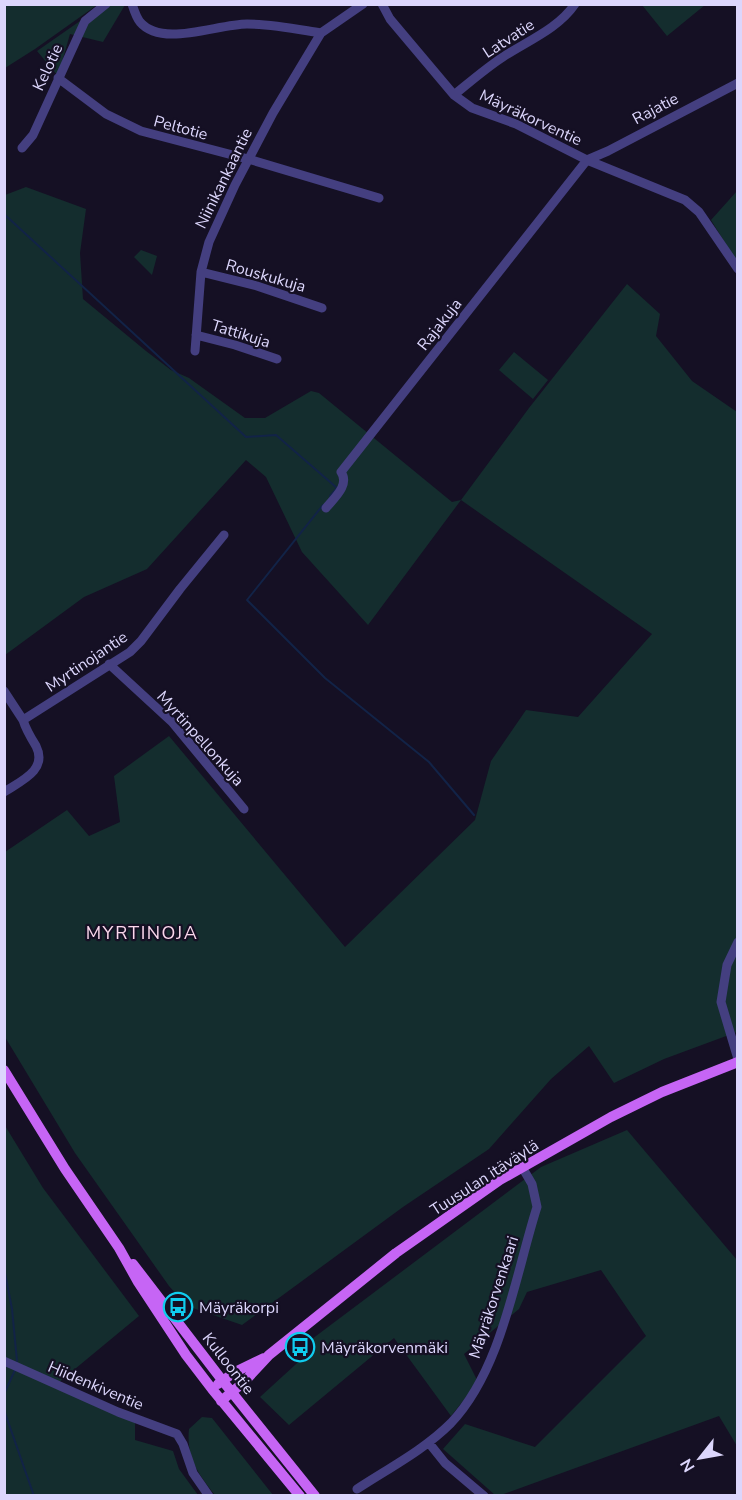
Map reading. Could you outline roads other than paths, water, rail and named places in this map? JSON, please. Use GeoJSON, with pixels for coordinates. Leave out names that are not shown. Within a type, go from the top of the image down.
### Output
{"type":"FeatureCollection","features":[{"type":"Feature","properties":{"kind":"main road","name":"Tuusulan itäväylä"},"geometry":{"type":"LineString","coordinates":[[222,1401],[270,1355],[396,1253],[500,1180],[662,1092],[738,1060]]}},
{"type":"Feature","properties":{"kind":"main road","name":"Kulloontie"},"geometry":{"type":"LineString","coordinates":[[4,1070],[138,1282],[212,1389],[300,1496]]}},
{"type":"Feature","properties":{"kind":"main road","name":"Kulloontie"},"geometry":{"type":"LineString","coordinates":[[118,1248],[145,1277],[222,1380],[315,1496]]}},
{"type":"Feature","properties":{"kind":"main road","name":"Tuusulan itäväylä"},"geometry":{"type":"LineString","coordinates":[[212,1389],[222,1380],[270,1355]]}},
{"type":"Feature","properties":{"kind":"street","name":"Kelotie"},"geometry":{"type":"LineString","coordinates":[[22,148],[33,135],[85,21],[106,4]]}},
{"type":"Feature","properties":{"kind":"street"},"geometry":{"type":"LineString","coordinates":[[132,4],[139,21],[152,31],[166,34],[245,24],[287,26],[321,33],[363,4]]}},
{"type":"Feature","properties":{"kind":"street","name":"Mäyräkorventie"},"geometry":{"type":"LineString","coordinates":[[382,4],[390,19],[454,95],[472,108],[516,124],[587,160],[685,200],[699,212],[738,269]]}},
{"type":"Feature","properties":{"kind":"street","name":"Latvatie"},"geometry":{"type":"LineString","coordinates":[[454,95],[502,58],[547,31],[571,11],[575,4]]}},
{"type":"Feature","properties":{"kind":"street","name":"Niinikankaantie"},"geometry":{"type":"LineString","coordinates":[[195,351],[201,272],[209,242],[273,113],[321,33]]}},
{"type":"Feature","properties":{"kind":"street","name":"Peltotie"},"geometry":{"type":"LineString","coordinates":[[58,78],[106,114],[141,131],[249,159],[379,198]]}},
{"type":"Feature","properties":{"kind":"street","name":"Rajatie"},"geometry":{"type":"LineString","coordinates":[[587,160],[738,83]]}},
{"type":"Feature","properties":{"kind":"street","name":"Rajakuja"},"geometry":{"type":"LineString","coordinates":[[327,508],[345,484],[345,477],[341,472],[587,160]]}},
{"type":"Feature","properties":{"kind":"street","name":"Rouskukuja"},"geometry":{"type":"LineString","coordinates":[[201,272],[257,286],[322,308]]}},
{"type":"Feature","properties":{"kind":"street","name":"Tattikuja"},"geometry":{"type":"LineString","coordinates":[[196,335],[277,359]]}},
{"type":"Feature","properties":{"kind":"street","name":"Myrtinojantie"},"geometry":{"type":"LineString","coordinates":[[23,720],[130,652],[224,535]]}},
{"type":"Feature","properties":{"kind":"street","name":"Myrtinpellonkuja"},"geometry":{"type":"LineString","coordinates":[[109,664],[172,722],[244,809]]}},
{"type":"Feature","properties":{"kind":"street"},"geometry":{"type":"LineString","coordinates":[[4,691],[23,720],[40,759],[36,770],[4,792]]}},
{"type":"Feature","properties":{"kind":"street"},"geometry":{"type":"LineString","coordinates":[[738,942],[727,965],[721,1002],[738,1060]]}},
{"type":"Feature","properties":{"kind":"street","name":"Mäyräkorvenkaari"},"geometry":{"type":"LineString","coordinates":[[357,1489],[429,1443],[467,1404],[480,1380],[497,1344],[537,1207],[532,1184],[522,1167]]}},
{"type":"Feature","properties":{"kind":"street","name":"Hiidenkiventie"},"geometry":{"type":"LineString","coordinates":[[4,1361],[118,1412],[177,1434],[193,1473],[209,1496]]}},
{"type":"Feature","properties":{"kind":"street"},"geometry":{"type":"LineString","coordinates":[[429,1443],[445,1463],[484,1496]]}},
{"type":"Feature","properties":{"kind":"waterway"},"geometry":{"type":"LineString","coordinates":[[4,214],[246,437],[276,435],[337,488],[330,496]]}},
{"type":"Feature","properties":{"kind":"waterway"},"geometry":{"type":"LineString","coordinates":[[323,505],[247,600],[325,678],[429,762],[474,815]]}},
{"type":"Feature","properties":{"kind":"waterway"},"geometry":{"type":"LineString","coordinates":[[4,1268],[12,1309],[17,1361]]}},
{"type":"Feature","properties":{"kind":"waterway"},"geometry":{"type":"LineString","coordinates":[[4,1394],[15,1370]]}},
{"type":"Feature","properties":{"kind":"waterway"},"geometry":{"type":"LineString","coordinates":[[4,1410],[34,1496]]}},
{"type":"Feature","properties":{"kind":"place","name":"Mäyräkorpi"},"geometry":{"type":"Point","coordinates":[178,1307]}},
{"type":"Feature","properties":{"kind":"place","name":"Mäyräkorvenmäki"},"geometry":{"type":"Point","coordinates":[300,1347]}},
{"type":"Feature","properties":{"kind":"district","name":"MYRTINOJA"},"geometry":{"type":"Point","coordinates":[142,933]}}]}
